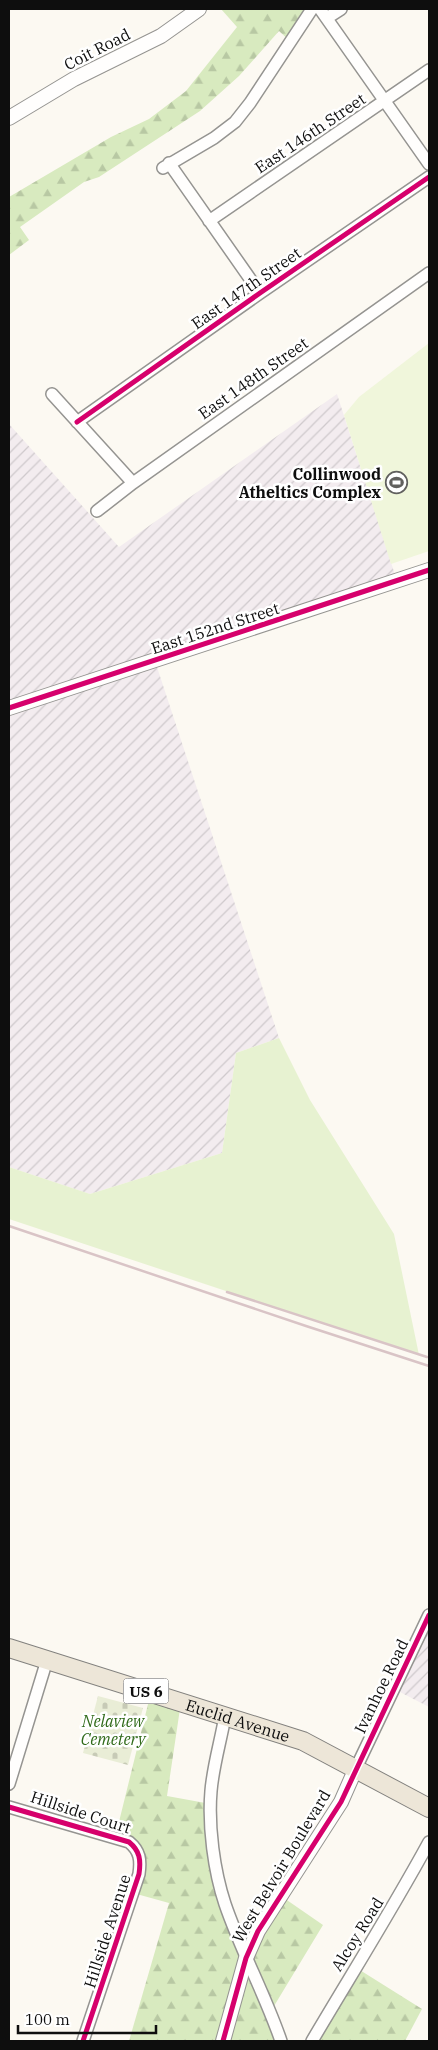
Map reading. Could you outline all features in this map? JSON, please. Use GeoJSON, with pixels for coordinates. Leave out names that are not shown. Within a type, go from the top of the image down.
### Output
{"type":"FeatureCollection","features":[{"type":"Feature","properties":{"kind":"main road","name":"Euclid Avenue"},"geometry":{"type":"LineString","coordinates":[[9,1648],[303,1741],[429,1808]]}},
{"type":"Feature","properties":{"kind":"street","name":"Coit Road"},"geometry":{"type":"LineString","coordinates":[[9,118],[74,79],[161,36],[199,9]]}},
{"type":"Feature","properties":{"kind":"street"},"geometry":{"type":"LineString","coordinates":[[260,293],[166,165],[214,138],[235,122],[250,103],[312,9]]}},
{"type":"Feature","properties":{"kind":"street"},"geometry":{"type":"LineString","coordinates":[[341,9],[324,13],[429,164]]}},
{"type":"Feature","properties":{"kind":"street","name":"East 146th Street"},"geometry":{"type":"LineString","coordinates":[[209,222],[429,70]]}},
{"type":"Feature","properties":{"kind":"street","name":"East 147th Street"},"geometry":{"type":"LineString","coordinates":[[78,422],[260,293],[429,177]]}},
{"type":"Feature","properties":{"kind":"street","name":"East 148th Street"},"geometry":{"type":"LineString","coordinates":[[97,511],[133,483],[429,273]]}},
{"type":"Feature","properties":{"kind":"street"},"geometry":{"type":"LineString","coordinates":[[52,394],[133,483]]}},
{"type":"Feature","properties":{"kind":"street","name":"East 152nd Street"},"geometry":{"type":"LineString","coordinates":[[9,708],[429,570]]}},
{"type":"Feature","properties":{"kind":"street","name":"Ivanhoe Road"},"geometry":{"type":"LineString","coordinates":[[356,1768],[429,1615]]}},
{"type":"Feature","properties":{"kind":"street"},"geometry":{"type":"LineString","coordinates":[[9,1784],[47,1660]]}},
{"type":"Feature","properties":{"kind":"street"},"geometry":{"type":"LineString","coordinates":[[225,1716],[211,1791],[212,1846],[224,1902],[246,1958],[271,2011],[281,2041]]}},
{"type":"Feature","properties":{"kind":"street","name":"West Belvoir Boulevard"},"geometry":{"type":"LineString","coordinates":[[224,2041],[246,1958],[258,1931],[341,1802],[356,1768]]}},
{"type":"Feature","properties":{"kind":"street","name":"Hillside Court"},"geometry":{"type":"LineString","coordinates":[[9,1807],[129,1842],[136,1848],[139,1856]]}},
{"type":"Feature","properties":{"kind":"street","name":"Alcoy Road"},"geometry":{"type":"LineString","coordinates":[[312,2041],[364,1952],[401,1894],[429,1842]]}},
{"type":"Feature","properties":{"kind":"street","name":"Hillside Avenue"},"geometry":{"type":"LineString","coordinates":[[83,2041],[140,1874],[139,1856]]}},
{"type":"Feature","properties":{"kind":"shaded area"},"geometry":{"type":"Polygon","coordinates":[[[337,394],[397,581],[155,661],[279,1038],[236,1053],[222,1153],[90,1194],[9,1167],[9,424],[119,547],[337,394]]]}},
{"type":"Feature","properties":{"kind":"shaded area"},"geometry":{"type":"Polygon","coordinates":[[[429,1615],[429,1707],[394,1689],[429,1615]]]}},
{"type":"Feature","properties":{"kind":"green space"},"geometry":{"type":"Polygon","coordinates":[[[221,9],[312,9],[291,42],[279,31],[239,76],[200,111],[99,177],[84,182],[20,227],[29,240],[9,255],[9,197],[111,137],[149,119],[186,91],[237,27],[221,9]]]}},
{"type":"Feature","properties":{"kind":"green space","name":"Collinwood Atheltics Complex"},"geometry":{"type":"Polygon","coordinates":[[[429,343],[429,551],[391,564],[344,415],[359,397],[429,343]]]}},
{"type":"Feature","properties":{"kind":"green space"},"geometry":{"type":"Polygon","coordinates":[[[279,1038],[310,1100],[394,1234],[419,1355],[9,1219],[9,1167],[90,1194],[222,1153],[236,1053],[279,1038]]]}},
{"type":"Feature","properties":{"kind":"green space"},"geometry":{"type":"Polygon","coordinates":[[[151,1692],[181,1702],[167,1796],[211,1804],[212,1846],[245,1957],[281,1896],[323,1925],[271,2011],[281,2041],[129,2041],[169,1903],[133,1893],[139,1856],[115,1838],[151,1692]]]}},
{"type":"Feature","properties":{"kind":"green space","name":"Nelaview Cemetery"},"geometry":{"type":"Polygon","coordinates":[[[98,1696],[143,1708],[128,1765],[83,1753],[98,1696]]]}},
{"type":"Feature","properties":{"kind":"green space"},"geometry":{"type":"Polygon","coordinates":[[[355,1967],[422,2009],[405,2041],[312,2041],[355,1967]]]}},
{"type":"Feature","properties":{"kind":"railway"},"geometry":{"type":"LineString","coordinates":[[9,1226],[429,1366]]}},
{"type":"Feature","properties":{"kind":"railway"},"geometry":{"type":"LineString","coordinates":[[227,1292],[427,1357]]}},
{"type":"Feature","properties":{"kind":"cycle path"},"geometry":{"type":"LineString","coordinates":[[77,422],[429,177]]}},
{"type":"Feature","properties":{"kind":"cycle path"},"geometry":{"type":"LineString","coordinates":[[9,708],[429,570]]}},
{"type":"Feature","properties":{"kind":"cycle path"},"geometry":{"type":"LineString","coordinates":[[223,2041],[246,1958],[258,1931],[341,1802],[429,1615]]}},
{"type":"Feature","properties":{"kind":"cycle path"},"geometry":{"type":"LineString","coordinates":[[9,1807],[129,1842],[139,1856],[139,1874],[83,2041]]}},
{"type":"Feature","properties":{"kind":"place","name":"Collinwood Atheltics Complex"},"geometry":{"type":"Point","coordinates":[397,483]}}]}
